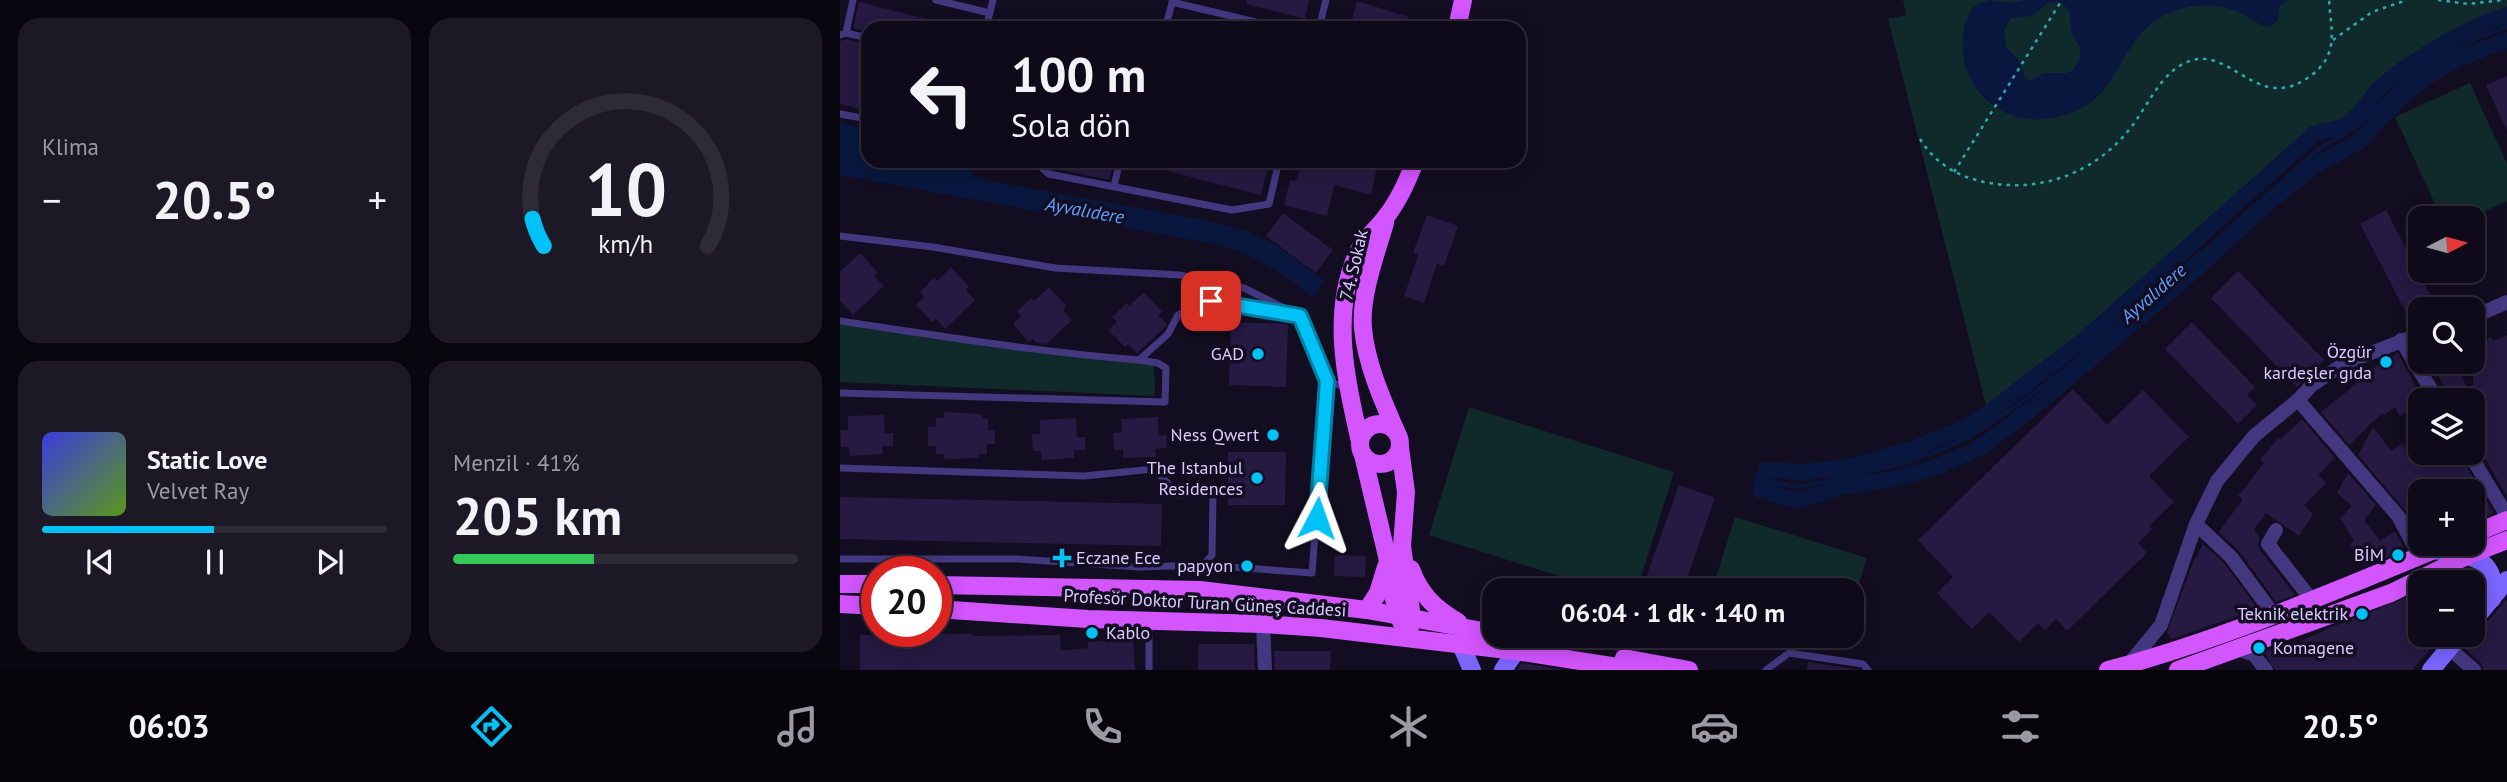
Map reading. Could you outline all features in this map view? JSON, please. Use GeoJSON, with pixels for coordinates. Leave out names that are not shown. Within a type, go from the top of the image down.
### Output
{"type":"FeatureCollection","features":[{"type":"Feature","properties":{"kind":"main road"},"geometry":{"type":"LineString","coordinates":[[1458,21],[1463,0]]}},
{"type":"Feature","properties":{"kind":"main road"},"geometry":{"type":"LineString","coordinates":[[1387,216],[1411,168]]}},
{"type":"Feature","properties":{"kind":"main road","name":"74. Sokak"},"geometry":{"type":"LineString","coordinates":[[1387,216],[1359,250],[1343,303],[1343,346],[1348,388],[1362,448],[1395,551]]}},
{"type":"Feature","properties":{"kind":"main road","name":"74. Sokak"},"geometry":{"type":"LineString","coordinates":[[1387,216],[1368,285],[1362,326],[1367,355],[1398,439],[1406,492],[1395,551]]}},
{"type":"Feature","properties":{"kind":"main road"},"geometry":{"type":"LineString","coordinates":[[1378,424],[1391,427],[1398,439],[1393,460],[1387,463],[1374,463],[1362,448],[1366,430],[1378,424]]}},
{"type":"Feature","properties":{"kind":"main road"},"geometry":{"type":"LineString","coordinates":[[2485,528],[2507,518]]}},
{"type":"Feature","properties":{"kind":"main road"},"geometry":{"type":"LineString","coordinates":[[2485,549],[2507,540]]}},
{"type":"Feature","properties":{"kind":"main road"},"geometry":{"type":"LineString","coordinates":[[1367,610],[1395,551]]}},
{"type":"Feature","properties":{"kind":"main road"},"geometry":{"type":"LineString","coordinates":[[1395,551],[1406,617],[1406,637]]}},
{"type":"Feature","properties":{"kind":"main road"},"geometry":{"type":"LineString","coordinates":[[1395,551],[1437,610],[1466,627]]}},
{"type":"Feature","properties":{"kind":"main road"},"geometry":{"type":"LineString","coordinates":[[2108,670],[2165,655],[2421,556]]}},
{"type":"Feature","properties":{"kind":"main road"},"geometry":{"type":"LineString","coordinates":[[2178,670],[2391,593],[2467,556]]}},
{"type":"Feature","properties":{"kind":"main road"},"geometry":{"type":"LineString","coordinates":[[840,584],[861,584]]}},
{"type":"Feature","properties":{"kind":"main road","name":"Profesör Doktor Turan Güneş Caddesi"},"geometry":{"type":"LineString","coordinates":[[952,584],[1200,590],[1367,610],[1482,630]]}},
{"type":"Feature","properties":{"kind":"main road"},"geometry":{"type":"LineString","coordinates":[[840,604],[861,605]]}},
{"type":"Feature","properties":{"kind":"main road","name":"Profesör Doktor Turan Güneş Caddesi"},"geometry":{"type":"LineString","coordinates":[[952,610],[1150,621],[1264,624],[1406,637],[1461,645],[1482,644]]}},
{"type":"Feature","properties":{"kind":"main road","name":"Profesör Doktor Turan Güneş Caddesi"},"geometry":{"type":"LineString","coordinates":[[1534,648],[1637,670]]}},
{"type":"Feature","properties":{"kind":"main road","name":"Profesör Doktor Turan Güneş Caddesi"},"geometry":{"type":"LineString","coordinates":[[1573,648],[1689,670]]}},
{"type":"Feature","properties":{"kind":"street"},"geometry":{"type":"LineString","coordinates":[[2485,312],[2507,302]]}},
{"type":"Feature","properties":{"kind":"street"},"geometry":{"type":"LineString","coordinates":[[2129,664],[2161,625],[2196,524],[2217,481],[2254,436],[2312,385],[2346,363],[2408,338]]}},
{"type":"Feature","properties":{"kind":"street"},"geometry":{"type":"LineString","coordinates":[[2401,340],[2430,388]]}},
{"type":"Feature","properties":{"kind":"street"},"geometry":{"type":"LineString","coordinates":[[2298,400],[2408,526]]}},
{"type":"Feature","properties":{"kind":"street"},"geometry":{"type":"LineString","coordinates":[[2476,465],[2507,518]]}},
{"type":"Feature","properties":{"kind":"street"},"geometry":{"type":"LineString","coordinates":[[2196,524],[2231,556],[2274,615]]}},
{"type":"Feature","properties":{"kind":"street"},"geometry":{"type":"LineString","coordinates":[[2276,530],[2269,544],[2311,599]]}},
{"type":"Feature","properties":{"kind":"street"},"geometry":{"type":"LineString","coordinates":[[2471,556],[2486,565],[2494,584],[2501,591],[2485,608]]}},
{"type":"Feature","properties":{"kind":"street"},"geometry":{"type":"LineString","coordinates":[[1264,624],[1265,670]]}},
{"type":"Feature","properties":{"kind":"street"},"geometry":{"type":"LineString","coordinates":[[2161,625],[2165,655]]}},
{"type":"Feature","properties":{"kind":"street"},"geometry":{"type":"LineString","coordinates":[[1461,645],[1472,670]]}},
{"type":"Feature","properties":{"kind":"street"},"geometry":{"type":"LineString","coordinates":[[2431,670],[2450,647]]}},
{"type":"Feature","properties":{"kind":"street"},"geometry":{"type":"LineString","coordinates":[[2459,647],[2474,670]]}},
{"type":"Feature","properties":{"kind":"street"},"geometry":{"type":"LineString","coordinates":[[1503,670],[1510,648]]}},
{"type":"Feature","properties":{"kind":"street"},"geometry":{"type":"LineString","coordinates":[[2238,649],[2255,655],[2266,670]]}},
{"type":"Feature","properties":{"kind":"lane"},"geometry":{"type":"LineString","coordinates":[[853,0],[843,34],[861,37]]}},
{"type":"Feature","properties":{"kind":"lane"},"geometry":{"type":"LineString","coordinates":[[936,0],[990,13]]}},
{"type":"Feature","properties":{"kind":"lane"},"geometry":{"type":"LineString","coordinates":[[988,21],[993,0]]}},
{"type":"Feature","properties":{"kind":"lane"},"geometry":{"type":"LineString","coordinates":[[1321,21],[1326,0]]}},
{"type":"Feature","properties":{"kind":"lane"},"geometry":{"type":"LineString","coordinates":[[1167,21],[1173,1],[1253,21]]}},
{"type":"Feature","properties":{"kind":"lane"},"geometry":{"type":"LineString","coordinates":[[840,114],[861,118]]}},
{"type":"Feature","properties":{"kind":"lane"},"geometry":{"type":"LineString","coordinates":[[1042,168],[1049,174],[1232,209],[1269,204],[1277,168]]}},
{"type":"Feature","properties":{"kind":"lane"},"geometry":{"type":"LineString","coordinates":[[1114,186],[1118,168]]}},
{"type":"Feature","properties":{"kind":"lane"},"geometry":{"type":"LineString","coordinates":[[840,236],[933,247],[1055,268],[1180,275],[1244,288],[1300,316],[1327,381],[1312,573],[1203,565],[1140,567],[1017,559],[840,559]]}},
{"type":"Feature","properties":{"kind":"lane"},"geometry":{"type":"LineString","coordinates":[[1139,360],[1168,334],[1178,315],[1211,301],[1300,316]]}},
{"type":"Feature","properties":{"kind":"lane"},"geometry":{"type":"LineString","coordinates":[[840,321],[964,341],[1158,363],[1166,368],[1166,402],[840,393]]}},
{"type":"Feature","properties":{"kind":"lane"},"geometry":{"type":"LineString","coordinates":[[1327,381],[1348,388]]}},
{"type":"Feature","properties":{"kind":"lane"},"geometry":{"type":"LineString","coordinates":[[840,468],[1084,476],[1154,469],[1179,495],[1213,493],[1212,555],[1203,565]]}},
{"type":"Feature","properties":{"kind":"lane"},"geometry":{"type":"LineString","coordinates":[[1149,670],[1150,621]]}},
{"type":"Feature","properties":{"kind":"lane"},"geometry":{"type":"LineString","coordinates":[[1766,670],[1789,653],[1863,664],[1868,670]]}},
{"type":"Feature","properties":{"kind":"path"},"geometry":{"type":"LineString","coordinates":[[1953,172],[2062,0]]}},
{"type":"Feature","properties":{"kind":"path"},"geometry":{"type":"LineString","coordinates":[[1920,139],[1929,154],[1953,172],[1977,181],[2027,186],[2076,173],[2114,147],[2129,131],[2149,99],[2169,76],[2186,62],[2206,58],[2216,60],[2259,85],[2283,87],[2295,85],[2315,72],[2329,53],[2333,40],[2329,0]]}},
{"type":"Feature","properties":{"kind":"path"},"geometry":{"type":"LineString","coordinates":[[2333,40],[2372,12],[2407,0]]}},
{"type":"Feature","properties":{"kind":"path"},"geometry":{"type":"LineString","coordinates":[[2438,0],[2468,4],[2503,0]]}},
{"type":"Feature","properties":{"kind":"green space"},"geometry":{"type":"Polygon","coordinates":[[[1903,0],[2507,0],[2507,15],[2459,35],[2409,65],[2383,85],[2346,125],[2314,134],[2085,339],[1988,413],[1888,19],[1906,15],[1903,0]]]}},
{"type":"Feature","properties":{"kind":"green space"},"geometry":{"type":"Polygon","coordinates":[[[2470,83],[2507,164],[2507,201],[2485,211],[2485,206],[2436,206],[2395,117],[2470,83]]]}},
{"type":"Feature","properties":{"kind":"green space"},"geometry":{"type":"Polygon","coordinates":[[[840,319],[1154,364],[1155,396],[840,382],[840,319]]]}},
{"type":"Feature","properties":{"kind":"green space"},"geometry":{"type":"Polygon","coordinates":[[[1469,407],[1674,472],[1641,578],[1565,578],[1429,535],[1469,407]]]}},
{"type":"Feature","properties":{"kind":"green space"},"geometry":{"type":"Polygon","coordinates":[[[1735,517],[1867,558],[1861,578],[1716,578],[1735,517]]]}},
{"type":"Feature","properties":{"kind":"water"},"geometry":{"type":"Polygon","coordinates":[[[1990,0],[2010,3],[2024,0],[2288,0],[2279,7],[2278,21],[2269,27],[2241,13],[2215,6],[2187,7],[2169,13],[2151,24],[2138,38],[2097,97],[2082,108],[2048,119],[2022,118],[2001,110],[1981,94],[1971,80],[1965,64],[1963,40],[1965,24],[1977,4],[1990,0]],[[2058,1],[2048,3],[2032,16],[2011,18],[2004,29],[2006,47],[2018,59],[2030,81],[2044,73],[2067,73],[2073,70],[2080,59],[2080,47],[2071,33],[2070,12],[2058,1]]]}},
{"type":"Feature","properties":{"kind":"water"},"geometry":{"type":"Polygon","coordinates":[[[840,123],[861,127],[861,168],[972,168],[974,178],[1204,220],[1249,232],[1273,243],[1324,280],[1314,298],[1270,267],[1220,245],[840,175],[840,123]]]}},
{"type":"Feature","properties":{"kind":"building"},"geometry":{"type":"Polygon","coordinates":[[[1247,0],[1309,0],[1305,19],[1246,4],[1247,0]]]}},
{"type":"Feature","properties":{"kind":"building"},"geometry":{"type":"Polygon","coordinates":[[[1357,1],[1409,17],[1408,21],[1352,21],[1357,1]]]}},
{"type":"Feature","properties":{"kind":"building"},"geometry":{"type":"Polygon","coordinates":[[[859,2],[935,21],[861,21],[861,30],[853,28],[859,2]]]}},
{"type":"Feature","properties":{"kind":"building"},"geometry":{"type":"Polygon","coordinates":[[[846,39],[861,42],[861,109],[840,104],[840,41],[846,39]]]}},
{"type":"Feature","properties":{"kind":"building"},"geometry":{"type":"Polygon","coordinates":[[[2507,76],[2507,131],[2486,85],[2507,76]]]}},
{"type":"Feature","properties":{"kind":"building"},"geometry":{"type":"Polygon","coordinates":[[[1061,168],[1112,168],[1109,180],[1061,168]]]}},
{"type":"Feature","properties":{"kind":"building"},"geometry":{"type":"Polygon","coordinates":[[[1156,168],[1268,168],[1261,195],[1156,168]]]}},
{"type":"Feature","properties":{"kind":"building"},"geometry":{"type":"Polygon","coordinates":[[[1299,168],[1377,168],[1371,195],[1334,185],[1327,216],[1284,205],[1290,180],[1296,181],[1299,168]]]}},
{"type":"Feature","properties":{"kind":"building"},"geometry":{"type":"Polygon","coordinates":[[[2386,210],[2408,252],[2408,284],[2424,284],[2431,297],[2408,297],[2408,316],[2360,224],[2386,210]]]}},
{"type":"Feature","properties":{"kind":"building"},"geometry":{"type":"Polygon","coordinates":[[[1283,213],[1333,250],[1316,273],[1266,236],[1283,213]]]}},
{"type":"Feature","properties":{"kind":"building"},"geometry":{"type":"Polygon","coordinates":[[[1427,215],[1458,226],[1444,266],[1437,263],[1424,303],[1404,296],[1418,255],[1413,253],[1427,215]]]}},
{"type":"Feature","properties":{"kind":"building"},"geometry":{"type":"Polygon","coordinates":[[[860,253],[878,273],[874,276],[884,286],[853,315],[840,300],[840,272],[860,253]]]}},
{"type":"Feature","properties":{"kind":"building"},"geometry":{"type":"Polygon","coordinates":[[[951,267],[969,287],[966,290],[975,300],[945,329],[936,319],[932,322],[916,305],[924,297],[920,292],[934,278],[937,281],[951,267]]]}},
{"type":"Feature","properties":{"kind":"building"},"geometry":{"type":"Polygon","coordinates":[[[2238,271],[2324,360],[2297,387],[2211,298],[2238,271]]]}},
{"type":"Feature","properties":{"kind":"building"},"geometry":{"type":"Polygon","coordinates":[[[1049,287],[1066,306],[1063,310],[1072,320],[1046,344],[1037,343],[1033,339],[1029,342],[1013,324],[1021,316],[1017,311],[1031,298],[1034,301],[1049,287]]]}},
{"type":"Feature","properties":{"kind":"building"},"geometry":{"type":"Polygon","coordinates":[[[1144,292],[1162,312],[1158,315],[1167,324],[1137,353],[1128,344],[1125,347],[1108,330],[1117,322],[1112,317],[1144,292]]]}},
{"type":"Feature","properties":{"kind":"building","name":"GAD"},"geometry":{"type":"Polygon","coordinates":[[[1231,322],[1288,324],[1286,387],[1229,385],[1231,322]]]}},
{"type":"Feature","properties":{"kind":"building"},"geometry":{"type":"Polygon","coordinates":[[[2192,322],[2255,387],[2247,395],[2257,405],[2238,424],[2165,349],[2192,322]]]}},
{"type":"Feature","properties":{"kind":"building"},"geometry":{"type":"Polygon","coordinates":[[[2507,335],[2507,497],[2485,458],[2485,388],[2473,388],[2473,374],[2485,374],[2485,340],[2491,337],[2493,341],[2507,335]]]}},
{"type":"Feature","properties":{"kind":"building"},"geometry":{"type":"Polygon","coordinates":[[[2398,353],[2416,388],[2408,388],[2408,411],[2400,416],[2395,407],[2385,415],[2382,413],[2349,445],[2321,412],[2373,371],[2372,369],[2398,353]]]}},
{"type":"Feature","properties":{"kind":"building"},"geometry":{"type":"Polygon","coordinates":[[[2437,374],[2460,374],[2467,388],[2445,388],[2437,374]]]}},
{"type":"Feature","properties":{"kind":"building"},"geometry":{"type":"Polygon","coordinates":[[[2073,389],[2107,425],[2143,390],[2189,437],[2149,476],[2174,502],[2149,526],[2152,529],[2138,543],[2147,553],[2067,631],[2056,619],[2045,630],[2038,623],[2019,642],[1989,612],[1972,629],[1937,593],[1953,577],[1918,540],[2073,389]]]}},
{"type":"Feature","properties":{"kind":"building"},"geometry":{"type":"Polygon","coordinates":[[[944,412],[981,414],[982,419],[988,419],[988,430],[995,430],[995,444],[987,444],[987,454],[979,454],[979,458],[944,459],[944,454],[936,454],[936,446],[928,446],[928,427],[936,426],[936,418],[944,418],[944,412]]]}},
{"type":"Feature","properties":{"kind":"building"},"geometry":{"type":"Polygon","coordinates":[[[884,415],[885,433],[893,433],[893,446],[882,446],[883,454],[850,456],[849,447],[841,447],[840,430],[848,430],[848,416],[884,415]]]}},
{"type":"Feature","properties":{"kind":"building"},"geometry":{"type":"Polygon","coordinates":[[[1158,417],[1158,436],[1166,435],[1167,448],[1155,449],[1156,457],[1123,458],[1123,449],[1114,450],[1113,433],[1122,432],[1121,419],[1158,417]]]}},
{"type":"Feature","properties":{"kind":"building"},"geometry":{"type":"Polygon","coordinates":[[[1076,418],[1077,437],[1085,437],[1085,450],[1074,450],[1074,458],[1042,460],[1041,451],[1033,451],[1032,434],[1040,434],[1040,420],[1076,418]]]}},
{"type":"Feature","properties":{"kind":"building"},"geometry":{"type":"Polygon","coordinates":[[[2302,419],[2335,458],[2318,475],[2326,483],[2304,505],[2313,514],[2299,536],[2266,513],[2254,529],[2260,538],[2260,550],[2295,595],[2276,602],[2239,551],[2219,532],[2243,499],[2238,496],[2264,463],[2260,460],[2278,438],[2280,440],[2302,419]]]}},
{"type":"Feature","properties":{"kind":"building"},"geometry":{"type":"Polygon","coordinates":[[[2373,427],[2391,451],[2402,443],[2408,450],[2408,465],[2466,465],[2474,479],[2408,479],[2408,515],[2358,455],[2373,427]]]}},
{"type":"Feature","properties":{"kind":"building","name":"The Istanbul Residences"},"geometry":{"type":"Polygon","coordinates":[[[1228,452],[1286,452],[1285,505],[1228,505],[1228,452]]]}},
{"type":"Feature","properties":{"kind":"building"},"geometry":{"type":"Polygon","coordinates":[[[2348,473],[2376,505],[2364,520],[2380,541],[2395,531],[2403,546],[2391,556],[2365,566],[2349,545],[2354,541],[2340,518],[2352,506],[2337,493],[2348,473]]]}},
{"type":"Feature","properties":{"kind":"building"},"geometry":{"type":"Polygon","coordinates":[[[1679,485],[1715,498],[1687,578],[1646,578],[1679,485]]]}},
{"type":"Feature","properties":{"kind":"building"},"geometry":{"type":"Polygon","coordinates":[[[840,497],[1162,504],[1161,546],[840,539],[840,497]]]}},
{"type":"Feature","properties":{"kind":"building"},"geometry":{"type":"Polygon","coordinates":[[[2485,498],[2494,513],[2485,517],[2485,498]]]}},
{"type":"Feature","properties":{"kind":"building"},"geometry":{"type":"Polygon","coordinates":[[[2203,544],[2224,563],[2258,609],[2171,639],[2167,632],[2203,544]]]}},
{"type":"Feature","properties":{"kind":"building"},"geometry":{"type":"Polygon","coordinates":[[[1335,555],[1366,556],[1365,577],[1334,576],[1335,555]]]}},
{"type":"Feature","properties":{"kind":"building"},"geometry":{"type":"Polygon","coordinates":[[[2408,597],[2408,647],[2432,647],[2412,670],[2275,670],[2264,652],[2284,644],[2287,647],[2408,597]]]}},
{"type":"Feature","properties":{"kind":"building"},"geometry":{"type":"Polygon","coordinates":[[[2507,599],[2507,670],[2483,670],[2481,663],[2464,648],[2485,647],[2485,624],[2507,599]]]}},
{"type":"Feature","properties":{"kind":"building"},"geometry":{"type":"Polygon","coordinates":[[[952,634],[1060,635],[1061,651],[1088,648],[1088,642],[1133,639],[1135,670],[860,670],[860,635],[861,647],[952,647],[952,634]]]}},
{"type":"Feature","properties":{"kind":"building"},"geometry":{"type":"Polygon","coordinates":[[[1198,644],[1254,644],[1255,670],[1198,670],[1198,644]]]}},
{"type":"Feature","properties":{"kind":"building"},"geometry":{"type":"Polygon","coordinates":[[[1274,651],[1331,651],[1330,670],[1275,670],[1274,651]]]}},
{"type":"Feature","properties":{"kind":"building"},"geometry":{"type":"Polygon","coordinates":[[[1808,662],[1860,670],[1807,670],[1808,662]]]}},
{"type":"Feature","properties":{"kind":"building"},"geometry":{"type":"Polygon","coordinates":[[[1522,663],[1564,670],[1517,670],[1522,663]]]}},
{"type":"Feature","properties":{"kind":"waterway","name":"Ayvalıdere"},"geometry":{"type":"LineString","coordinates":[[2507,15],[2459,35],[2409,65],[2383,85],[2346,125],[2314,134],[2085,339],[1988,413],[1962,429],[1909,450],[1852,466],[1806,472],[1766,470],[1760,490],[1798,501],[1841,487],[1888,480],[1935,468],[1981,447],[2033,408],[2184,280],[2270,201],[2315,166],[2360,141],[2397,101],[2426,77],[2458,59],[2507,40]]}},
{"type":"Feature","properties":{"kind":"waterway","name":"Ayvalıdere"},"geometry":{"type":"LineString","coordinates":[[1764,480],[1790,486],[1808,485],[1897,465],[1969,437],[2072,364],[2315,152],[2363,122],[2402,83],[2431,63],[2507,26]]}},
{"type":"Feature","properties":{"kind":"place","name":"GAD"},"geometry":{"type":"Point","coordinates":[1258,354]}},
{"type":"Feature","properties":{"kind":"place","name":"Özgür kardeşler gıda"},"geometry":{"type":"Point","coordinates":[2386,362]}},
{"type":"Feature","properties":{"kind":"place","name":"Ness Qwert"},"geometry":{"type":"Point","coordinates":[1273,435]}},
{"type":"Feature","properties":{"kind":"place","name":"The Istanbul Residences"},"geometry":{"type":"Point","coordinates":[1257,478]}},
{"type":"Feature","properties":{"kind":"place","name":"BİM"},"geometry":{"type":"Point","coordinates":[2398,555]}},
{"type":"Feature","properties":{"kind":"place","name":"Eczane Ece"},"geometry":{"type":"Point","coordinates":[1062,558]}},
{"type":"Feature","properties":{"kind":"place","name":"papyon"},"geometry":{"type":"Point","coordinates":[1247,566]}},
{"type":"Feature","properties":{"kind":"place","name":"Teknik elektrik"},"geometry":{"type":"Point","coordinates":[2362,614]}},
{"type":"Feature","properties":{"kind":"place","name":"Kablo"},"geometry":{"type":"Point","coordinates":[1092,633]}},
{"type":"Feature","properties":{"kind":"place","name":"Komagene"},"geometry":{"type":"Point","coordinates":[2259,648]}},
{"type":"Feature","properties":{"kind":"route"},"geometry":{"type":"LineString","coordinates":[[1211,301],[1300,316],[1327,381],[1317,518]]}}]}
